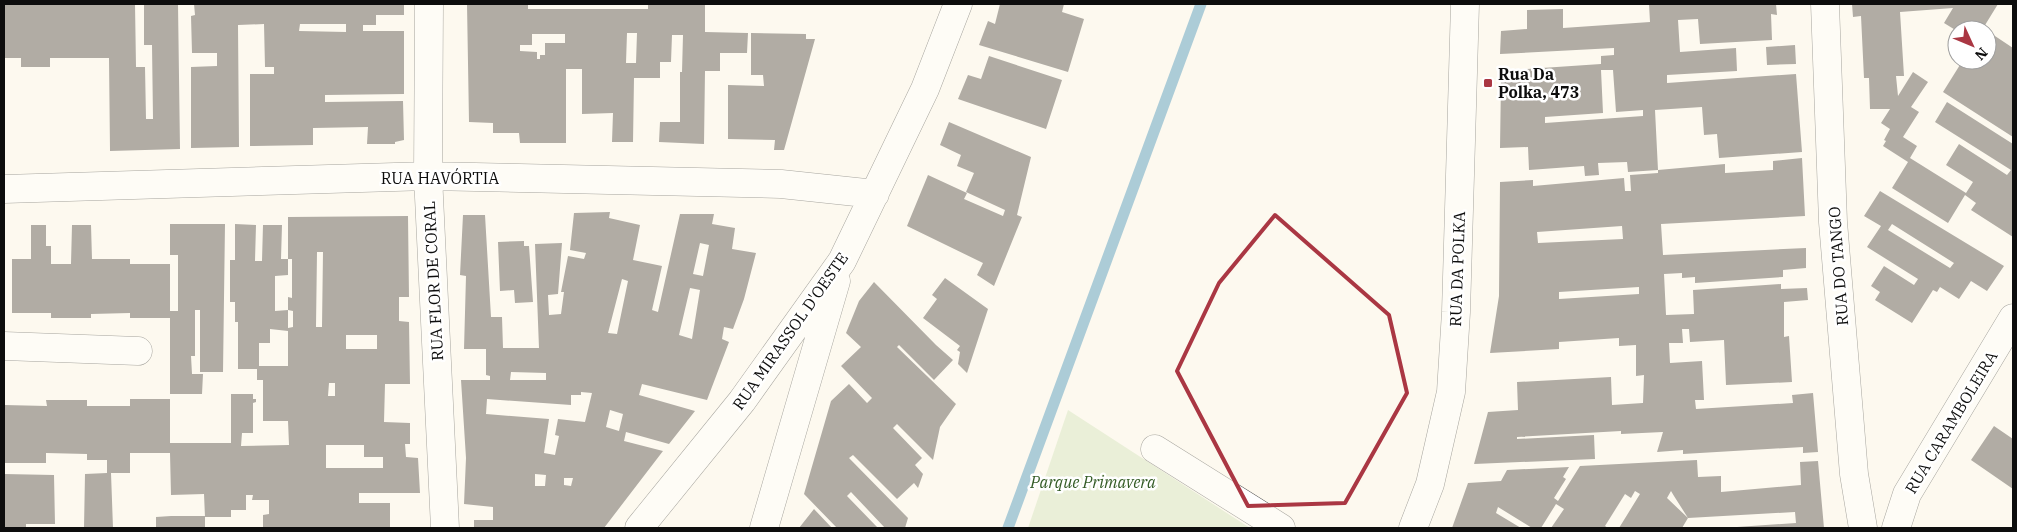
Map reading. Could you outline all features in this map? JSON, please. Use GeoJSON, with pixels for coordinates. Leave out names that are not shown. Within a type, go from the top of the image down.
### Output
{"type":"FeatureCollection","features":[{"type":"Feature","properties":{"kind":"street","name":"RUA FLOR DE CORAL"},"geometry":{"type":"LineString","coordinates":[[429,4],[428,176],[445,528]]}},
{"type":"Feature","properties":{"kind":"street","name":"RUA MIRASSOL D'OESTE"},"geometry":{"type":"LineString","coordinates":[[639,528],[742,401],[842,261],[925,89],[958,4]]}},
{"type":"Feature","properties":{"kind":"street","name":"RUA DA POLKA"},"geometry":{"type":"LineString","coordinates":[[1412,528],[1430,484],[1451,392],[1456,302],[1465,4]]}},
{"type":"Feature","properties":{"kind":"street","name":"RUA DO TANGO"},"geometry":{"type":"LineString","coordinates":[[1825,4],[1833,222],[1854,474],[1862,528]]}},
{"type":"Feature","properties":{"kind":"street","name":"RUA HAVÓRTIA"},"geometry":{"type":"LineString","coordinates":[[4,189],[428,176],[781,184],[875,194]]}},
{"type":"Feature","properties":{"kind":"street"},"geometry":{"type":"LineString","coordinates":[[764,528],[842,261]]}},
{"type":"Feature","properties":{"kind":"street","name":"RUA CARAMBOLEIRA"},"geometry":{"type":"LineString","coordinates":[[1896,528],[1907,494],[2013,318]]}},
{"type":"Feature","properties":{"kind":"street"},"geometry":{"type":"LineString","coordinates":[[4,346],[138,351]]}},
{"type":"Feature","properties":{"kind":"street"},"geometry":{"type":"LineString","coordinates":[[1155,449],[1281,528]]}},
{"type":"Feature","properties":{"kind":"highlighted area"},"geometry":{"type":"Polygon","coordinates":[[[1275,215],[1389,315],[1407,393],[1345,503],[1248,506],[1177,371],[1219,283],[1275,215]]]}},
{"type":"Feature","properties":{"kind":"green space","name":"Parque Primavera"},"geometry":{"type":"Polygon","coordinates":[[[1068,410],[1250,528],[1028,528],[1068,410]]]}},
{"type":"Feature","properties":{"kind":"building"},"geometry":{"type":"Polygon","coordinates":[[[4,4],[135,4],[136,67],[145,67],[146,119],[153,119],[152,45],[144,45],[144,4],[178,4],[180,149],[110,151],[109,58],[50,58],[50,67],[21,67],[21,58],[4,58],[4,4]]]}},
{"type":"Feature","properties":{"kind":"building"},"geometry":{"type":"Polygon","coordinates":[[[194,4],[404,4],[404,15],[376,15],[376,25],[363,25],[363,31],[404,31],[404,94],[325,95],[325,102],[403,101],[404,140],[395,142],[395,144],[367,144],[368,127],[313,128],[313,145],[250,146],[250,74],[274,74],[274,67],[265,67],[264,24],[238,25],[239,147],[191,148],[191,67],[217,66],[217,53],[192,53],[191,16],[195,15],[194,4]],[[300,24],[299,31],[346,32],[346,24],[300,24]]]}},
{"type":"Feature","properties":{"kind":"building"},"geometry":{"type":"Polygon","coordinates":[[[467,4],[528,4],[528,9],[648,9],[648,4],[705,4],[705,32],[748,33],[747,53],[720,53],[720,71],[705,71],[704,144],[659,142],[660,122],[680,122],[680,72],[682,72],[683,35],[672,35],[671,62],[660,62],[660,78],[634,78],[633,142],[612,142],[613,113],[582,114],[582,69],[566,69],[566,143],[520,143],[519,133],[493,133],[493,123],[469,122],[467,4]],[[627,33],[626,63],[636,63],[637,33],[627,33]],[[532,34],[532,45],[520,45],[520,51],[537,52],[537,59],[540,59],[540,55],[545,55],[545,43],[565,43],[565,34],[532,34]]]}},
{"type":"Feature","properties":{"kind":"building"},"geometry":{"type":"Polygon","coordinates":[[[1000,4],[1064,4],[1062,12],[1084,19],[1068,72],[979,45],[988,21],[995,24],[1000,4]]]}},
{"type":"Feature","properties":{"kind":"building"},"geometry":{"type":"Polygon","coordinates":[[[1649,4],[1776,4],[1777,15],[1771,14],[1772,40],[1700,44],[1698,19],[1678,20],[1680,52],[1736,48],[1737,71],[1667,75],[1667,83],[1796,74],[1802,152],[1719,158],[1717,134],[1704,135],[1702,107],[1655,110],[1658,170],[1628,172],[1627,162],[1598,163],[1599,175],[1585,176],[1584,166],[1529,170],[1528,147],[1500,148],[1501,80],[1527,78],[1527,69],[1601,64],[1601,56],[1614,55],[1614,48],[1500,54],[1501,31],[1527,29],[1527,10],[1563,9],[1563,28],[1650,22],[1649,4]],[[1601,70],[1603,113],[1545,117],[1545,123],[1643,116],[1643,110],[1616,112],[1613,70],[1601,70]]]}},
{"type":"Feature","properties":{"kind":"building"},"geometry":{"type":"Polygon","coordinates":[[[1852,4],[1998,4],[1988,20],[1947,20],[1947,25],[1944,23],[1953,8],[1900,12],[1904,76],[1896,76],[1898,96],[1913,72],[1928,82],[1911,107],[1919,112],[1903,137],[1917,146],[1910,158],[1966,193],[1973,182],[1946,165],[1959,144],[2007,175],[2011,170],[1935,122],[1947,102],[2013,144],[2013,237],[1971,210],[1976,203],[1965,195],[1948,223],[1892,188],[1908,162],[1883,146],[1890,129],[1881,123],[1890,109],[1870,109],[1869,78],[1864,78],[1861,16],[1853,17],[1852,4]]]}},
{"type":"Feature","properties":{"kind":"building"},"geometry":{"type":"Polygon","coordinates":[[[751,33],[806,34],[806,39],[815,39],[784,150],[774,150],[775,140],[728,139],[728,85],[764,86],[763,75],[751,75],[751,33]]]}},
{"type":"Feature","properties":{"kind":"building"},"geometry":{"type":"Polygon","coordinates":[[[1997,37],[2013,48],[2013,137],[1943,92],[1957,70],[1997,70],[1997,37]]]}},
{"type":"Feature","properties":{"kind":"building"},"geometry":{"type":"Polygon","coordinates":[[[1795,45],[1796,64],[1767,65],[1766,47],[1795,45]]]}},
{"type":"Feature","properties":{"kind":"building"},"geometry":{"type":"Polygon","coordinates":[[[989,56],[1062,80],[1046,129],[958,99],[968,75],[981,79],[989,56]]]}},
{"type":"Feature","properties":{"kind":"building"},"geometry":{"type":"Polygon","coordinates":[[[949,122],[1031,157],[1017,215],[1022,217],[994,286],[977,275],[983,263],[907,226],[928,175],[967,193],[964,199],[1003,216],[1005,210],[966,192],[974,173],[957,166],[961,155],[940,145],[949,122]]]}},
{"type":"Feature","properties":{"kind":"building"},"geometry":{"type":"Polygon","coordinates":[[[1802,158],[1805,216],[1661,224],[1663,255],[1806,248],[1806,268],[1783,270],[1783,277],[1695,283],[1695,277],[1682,278],[1682,273],[1664,274],[1666,315],[1694,314],[1693,290],[1781,284],[1781,289],[1807,288],[1808,300],[1784,302],[1784,337],[1789,336],[1792,382],[1726,385],[1724,340],[1690,342],[1689,329],[1682,329],[1683,343],[1669,343],[1670,363],[1702,361],[1704,400],[1695,400],[1696,409],[1793,403],[1792,395],[1813,393],[1818,452],[1803,453],[1803,447],[1683,454],[1683,450],[1657,452],[1663,432],[1621,434],[1621,431],[1517,437],[1517,439],[1594,435],[1595,459],[1474,464],[1488,412],[1518,410],[1517,382],[1611,377],[1612,405],[1643,403],[1644,375],[1636,376],[1636,345],[1619,346],[1619,338],[1559,342],[1559,349],[1490,353],[1499,296],[1500,182],[1533,180],[1533,186],[1624,178],[1625,191],[1631,191],[1630,175],[1658,173],[1658,170],[1725,164],[1725,173],[1773,170],[1773,161],[1802,158]],[[1622,226],[1537,232],[1538,243],[1623,239],[1622,226]],[[1639,287],[1559,292],[1559,299],[1639,294],[1639,287]]]}},
{"type":"Feature","properties":{"kind":"building"},"geometry":{"type":"Polygon","coordinates":[[[1880,191],[2004,266],[1987,291],[1971,281],[1959,299],[1940,287],[1937,292],[1933,290],[1912,323],[1875,300],[1880,292],[1871,286],[1884,266],[1914,285],[1918,279],[1867,247],[1881,226],[1864,216],[1880,191]],[[1892,224],[1888,230],[1950,268],[1954,263],[1892,224]]]}},
{"type":"Feature","properties":{"kind":"building"},"geometry":{"type":"Polygon","coordinates":[[[610,212],[609,218],[640,225],[633,260],[662,266],[652,310],[658,312],[680,214],[714,214],[712,224],[735,228],[732,249],[756,253],[744,299],[733,329],[724,327],[722,339],[729,342],[707,400],[642,384],[639,395],[695,411],[669,444],[626,432],[624,441],[663,451],[604,528],[474,528],[474,520],[493,520],[493,507],[464,504],[466,458],[461,380],[490,380],[490,376],[486,375],[486,349],[464,349],[466,276],[460,275],[463,215],[485,215],[491,317],[502,317],[503,348],[539,348],[535,244],[562,243],[558,294],[548,295],[549,315],[561,314],[564,292],[561,292],[568,256],[584,259],[586,253],[570,250],[574,213],[610,212]],[[700,243],[693,274],[703,276],[709,245],[700,243]],[[622,279],[608,333],[617,334],[628,281],[622,279]],[[690,288],[679,335],[692,339],[700,290],[690,288]],[[511,372],[510,380],[546,380],[546,373],[511,372]],[[581,392],[581,395],[571,395],[571,405],[487,399],[486,414],[549,419],[544,453],[555,455],[559,436],[555,435],[558,419],[585,422],[592,393],[581,392]],[[610,410],[606,427],[619,431],[623,414],[610,410]],[[535,474],[535,486],[545,486],[546,475],[535,474]],[[564,478],[564,485],[571,486],[573,478],[564,478]]]}},
{"type":"Feature","properties":{"kind":"building"},"geometry":{"type":"Polygon","coordinates":[[[408,216],[409,297],[399,297],[399,321],[409,322],[410,384],[385,384],[384,422],[410,423],[410,444],[405,444],[406,457],[418,458],[420,493],[359,493],[359,503],[390,503],[390,528],[263,528],[263,515],[269,514],[269,500],[252,500],[253,495],[246,495],[246,510],[231,510],[231,517],[205,517],[204,494],[171,495],[170,453],[130,453],[130,473],[111,473],[113,528],[84,528],[85,474],[107,473],[107,460],[87,460],[87,454],[46,453],[46,463],[4,463],[4,405],[47,406],[46,400],[87,400],[87,406],[130,406],[130,399],[170,399],[170,443],[231,443],[231,394],[253,394],[253,399],[256,399],[256,402],[253,403],[253,433],[242,433],[241,446],[289,445],[288,421],[263,421],[263,380],[257,380],[257,369],[238,369],[238,322],[235,322],[235,302],[230,302],[230,260],[235,260],[235,224],[256,225],[255,261],[262,261],[263,225],[282,225],[281,259],[288,259],[288,217],[408,216]],[[317,252],[316,327],[322,327],[323,252],[317,252]],[[288,259],[288,275],[275,276],[275,311],[288,310],[288,297],[292,298],[292,259],[288,259]],[[288,310],[288,328],[293,327],[293,311],[288,310]],[[270,329],[270,343],[259,343],[259,366],[288,366],[288,331],[270,329]],[[346,335],[346,349],[377,349],[377,335],[346,335]],[[329,383],[328,396],[335,396],[335,383],[329,383]],[[326,445],[326,468],[383,468],[383,457],[364,457],[364,445],[326,445]]]}},
{"type":"Feature","properties":{"kind":"building"},"geometry":{"type":"Polygon","coordinates":[[[170,224],[225,224],[223,372],[200,372],[200,310],[195,310],[195,356],[191,356],[192,374],[203,374],[202,394],[170,394],[170,318],[130,318],[130,313],[91,314],[91,318],[51,318],[51,313],[12,313],[12,259],[31,259],[31,225],[46,225],[46,246],[51,246],[51,264],[71,264],[72,225],[91,225],[92,259],[130,259],[130,264],[170,264],[170,311],[178,311],[178,255],[170,255],[170,224]]]}},
{"type":"Feature","properties":{"kind":"building"},"geometry":{"type":"Polygon","coordinates":[[[524,241],[524,246],[529,246],[533,302],[515,303],[514,290],[500,291],[498,242],[524,241]]]}},
{"type":"Feature","properties":{"kind":"building"},"geometry":{"type":"Polygon","coordinates":[[[945,278],[988,309],[967,373],[958,364],[960,352],[957,350],[960,346],[923,318],[937,299],[932,295],[945,278]]]}},
{"type":"Feature","properties":{"kind":"building"},"geometry":{"type":"Polygon","coordinates":[[[874,282],[953,360],[934,380],[899,345],[897,347],[956,404],[940,427],[933,460],[897,424],[893,428],[922,458],[915,465],[923,474],[918,488],[914,483],[897,499],[853,455],[849,458],[908,518],[905,528],[885,528],[851,492],[847,496],[878,528],[837,528],[804,494],[831,401],[849,384],[867,403],[872,398],[841,366],[861,347],[846,333],[859,301],[874,282]]]}},
{"type":"Feature","properties":{"kind":"building"},"geometry":{"type":"Polygon","coordinates":[[[1994,426],[2013,439],[2013,489],[1971,460],[1994,426]]]}},
{"type":"Feature","properties":{"kind":"building"},"geometry":{"type":"Polygon","coordinates":[[[1697,460],[1698,477],[1721,476],[1721,492],[1801,485],[1800,462],[1818,461],[1824,528],[1737,528],[1796,523],[1795,512],[1688,518],[1682,528],[1619,528],[1640,494],[1635,491],[1631,498],[1625,494],[1605,526],[1608,528],[1551,528],[1564,509],[1556,504],[1541,528],[1532,528],[1498,507],[1496,513],[1521,528],[1452,528],[1468,483],[1501,481],[1507,470],[1569,467],[1563,477],[1566,479],[1554,498],[1558,501],[1580,466],[1697,460]],[[1671,491],[1667,498],[1688,518],[1671,491]]]}},
{"type":"Feature","properties":{"kind":"building"},"geometry":{"type":"Polygon","coordinates":[[[4,474],[54,475],[55,524],[26,524],[26,528],[4,528],[4,474]]]}},
{"type":"Feature","properties":{"kind":"building"},"geometry":{"type":"Polygon","coordinates":[[[814,509],[832,528],[799,528],[814,509]]]}},
{"type":"Feature","properties":{"kind":"building"},"geometry":{"type":"Polygon","coordinates":[[[205,516],[205,528],[156,528],[156,517],[205,516]]]}},
{"type":"Feature","properties":{"kind":"waterway"},"geometry":{"type":"LineString","coordinates":[[1008,528],[1201,4]]}},
{"type":"Feature","properties":{"kind":"place","name":"Rua Da Polka, 473"},"geometry":{"type":"Point","coordinates":[1488,83]}}]}
